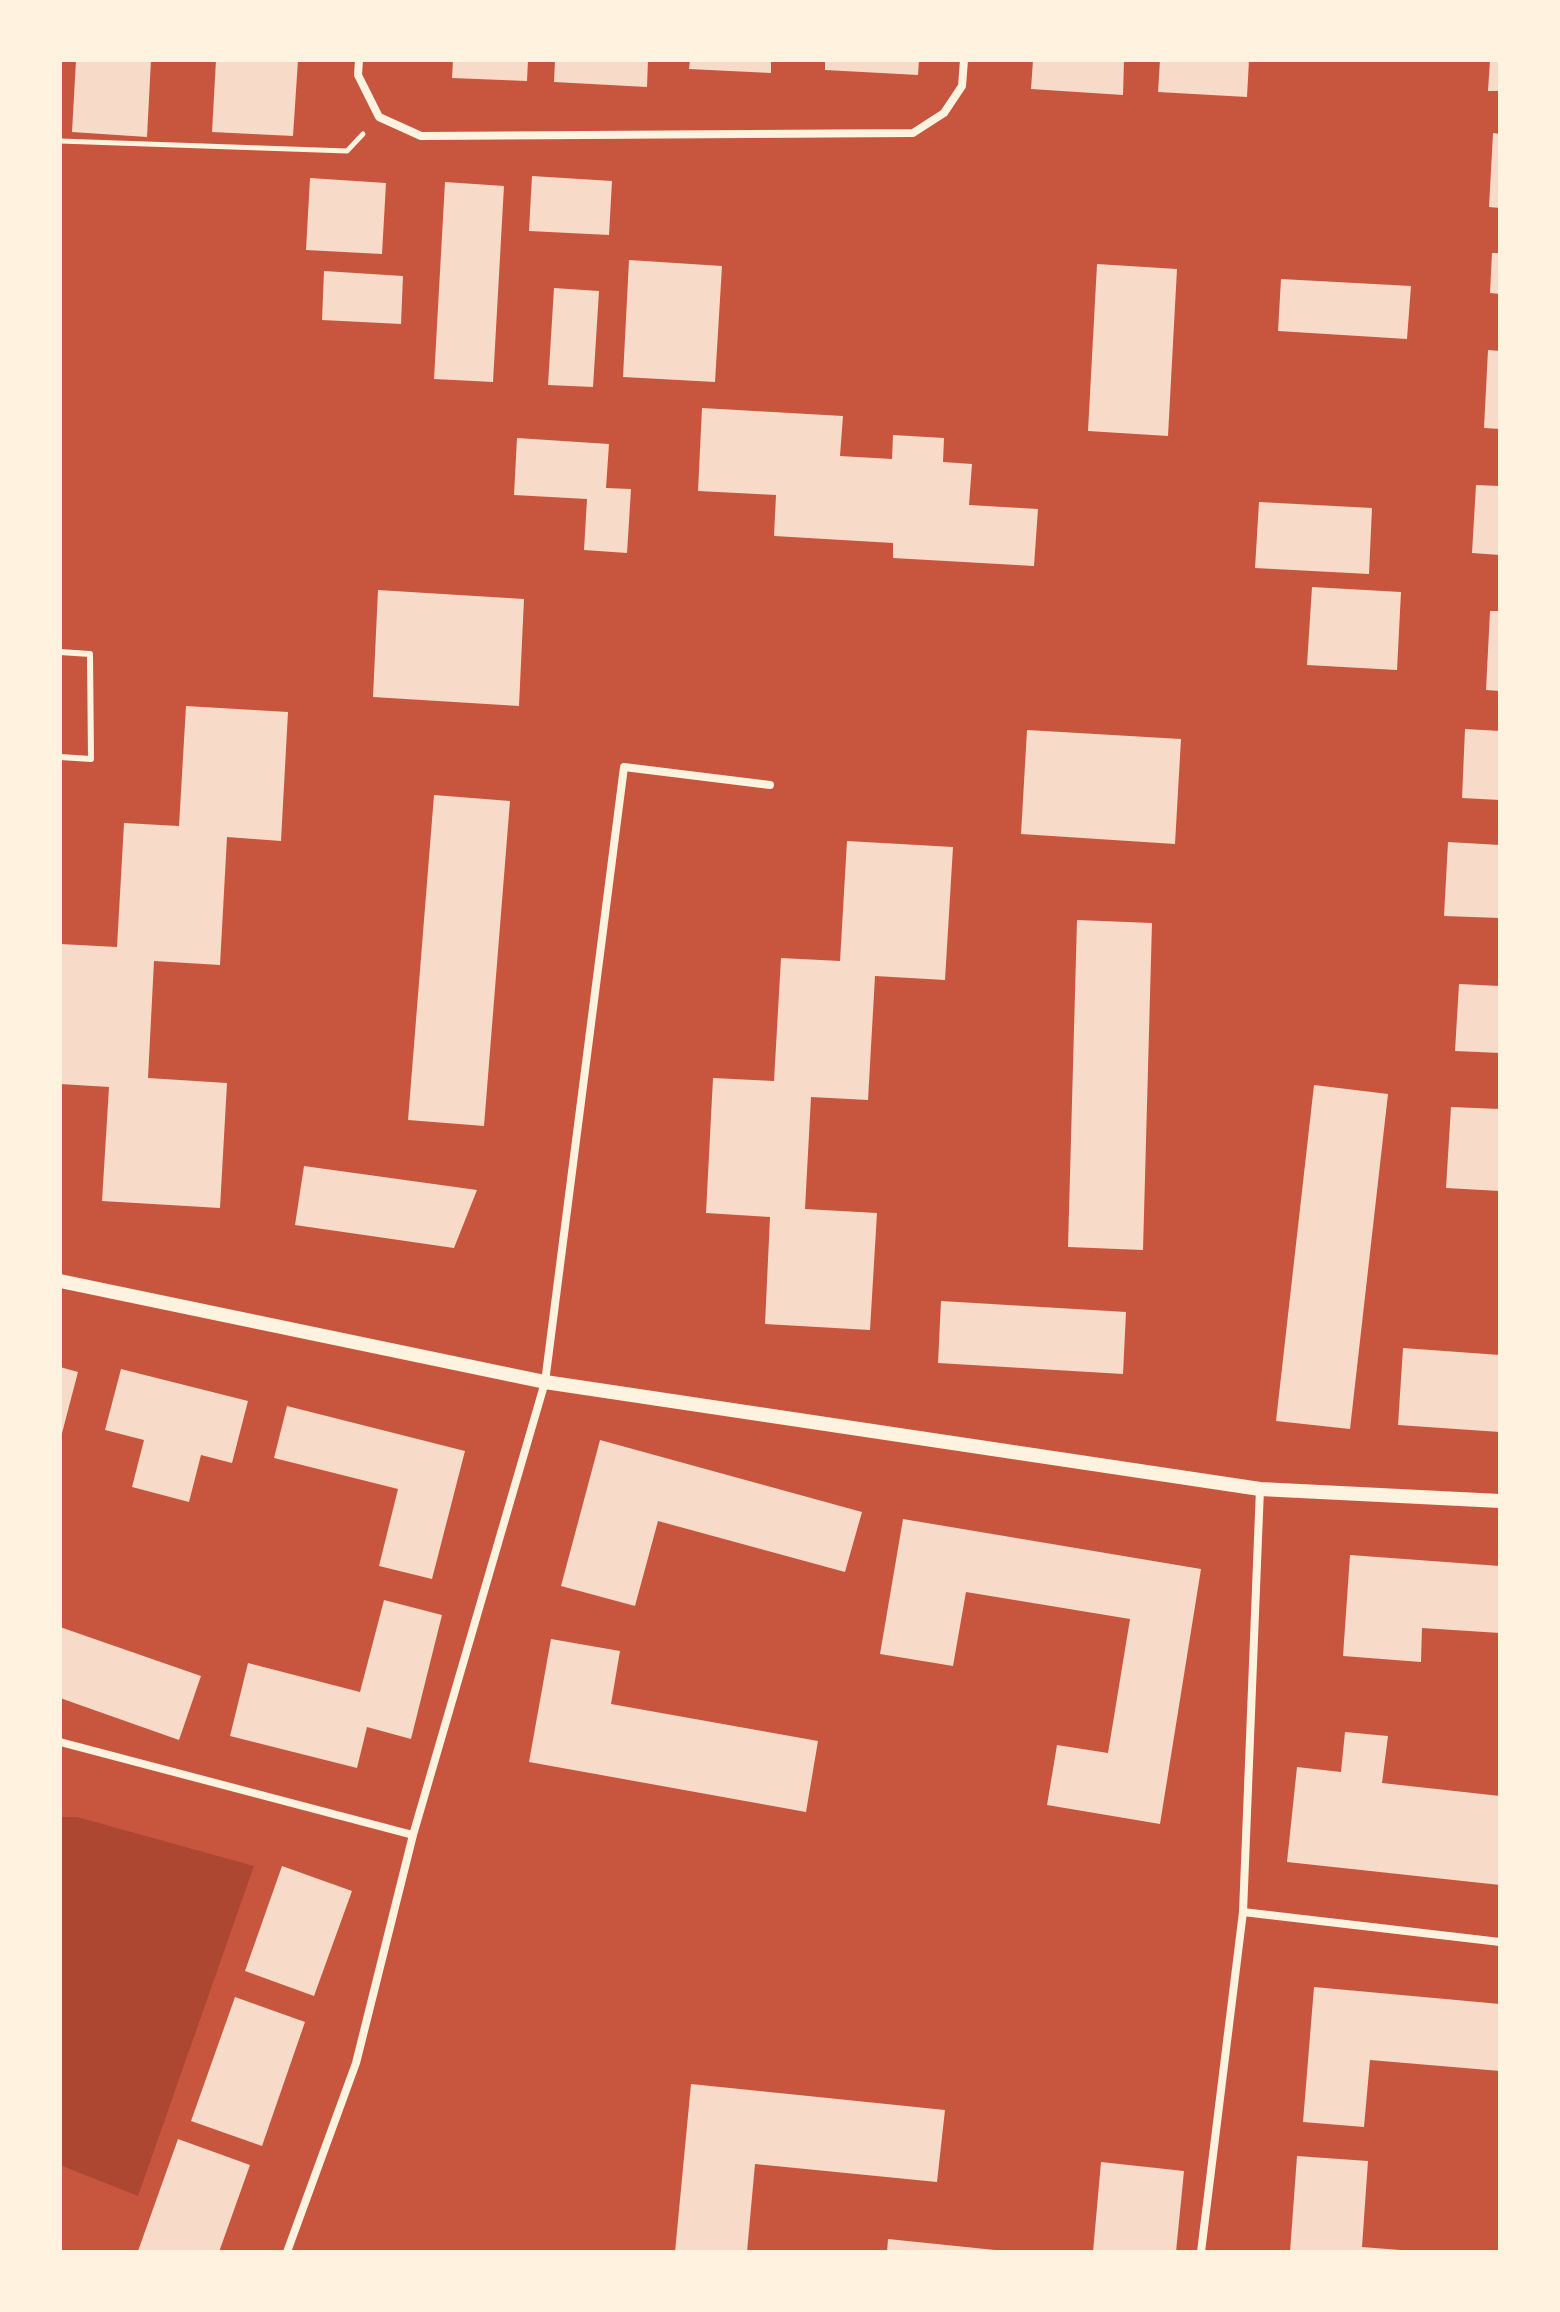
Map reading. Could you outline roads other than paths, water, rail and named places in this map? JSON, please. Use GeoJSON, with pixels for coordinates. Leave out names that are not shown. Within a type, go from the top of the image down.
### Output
{"type":"FeatureCollection","features":[{"type":"Feature","properties":{"kind":"street"},"geometry":{"type":"LineString","coordinates":[[359,60],[358,75],[379,117],[421,136],[913,133],[944,113],[962,86],[964,60]]}},
{"type":"Feature","properties":{"kind":"street"},"geometry":{"type":"LineString","coordinates":[[287,2252],[356,2063],[413,1835],[545,1382],[624,767],[770,785]]}},
{"type":"Feature","properties":{"kind":"street"},"geometry":{"type":"LineString","coordinates":[[60,1281],[545,1382],[1260,1489],[1500,1501]]}},
{"type":"Feature","properties":{"kind":"street"},"geometry":{"type":"LineString","coordinates":[[1201,2252],[1243,1912],[1260,1489]]}},
{"type":"Feature","properties":{"kind":"street"},"geometry":{"type":"LineString","coordinates":[[60,1742],[413,1835]]}},
{"type":"Feature","properties":{"kind":"street"},"geometry":{"type":"LineString","coordinates":[[1243,1912],[1500,1942]]}},
{"type":"Feature","properties":{"kind":"lane"},"geometry":{"type":"LineString","coordinates":[[60,652],[90,654],[91,759],[60,757]]}}]}
